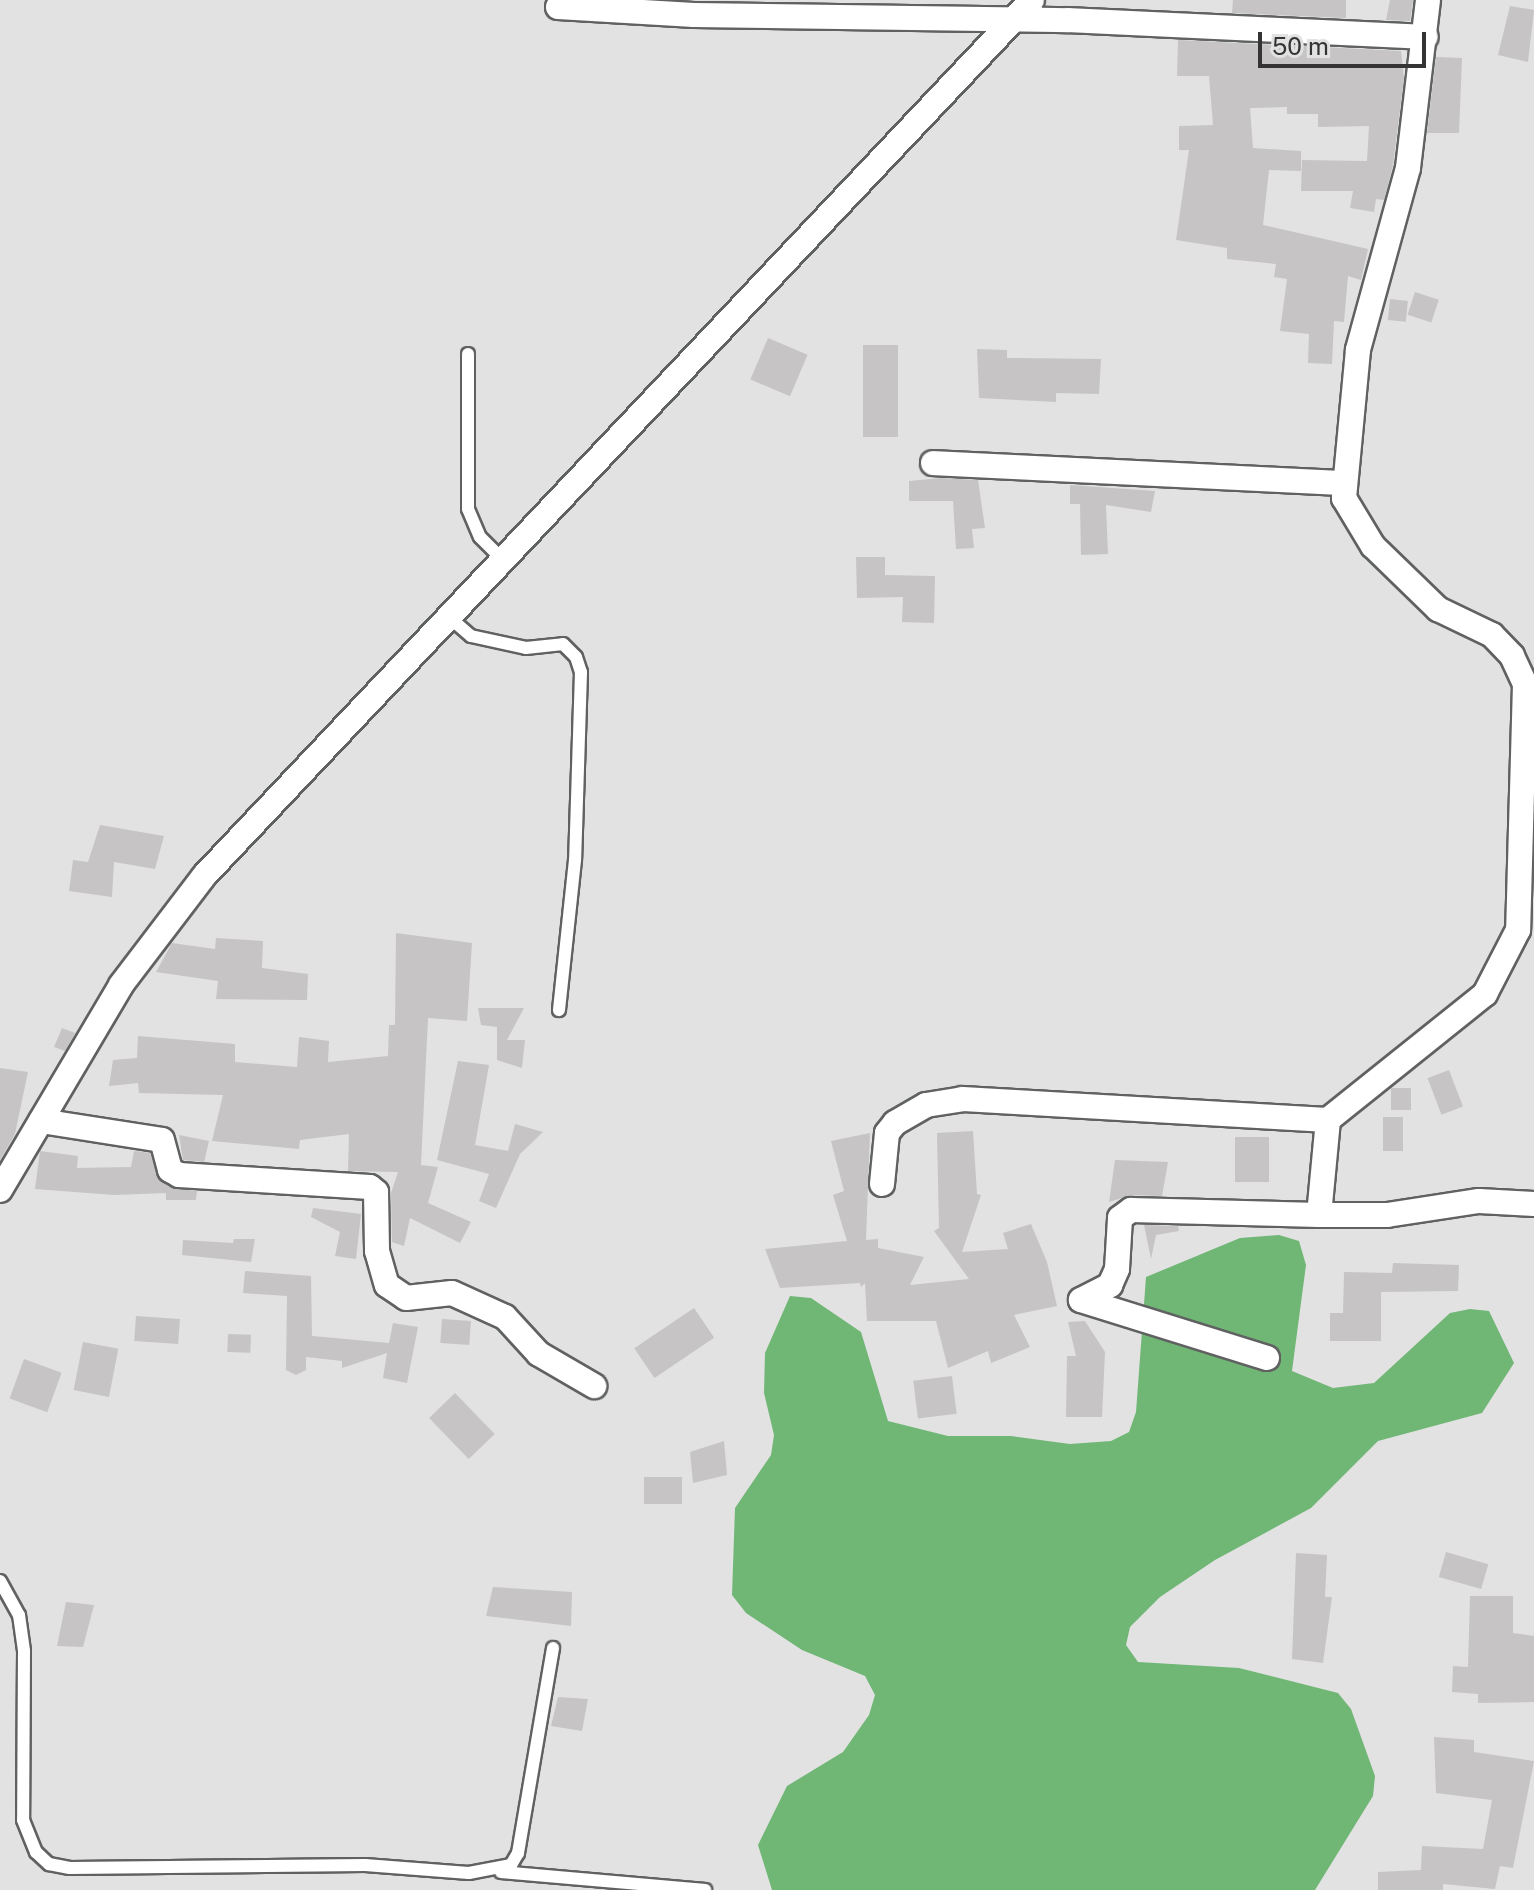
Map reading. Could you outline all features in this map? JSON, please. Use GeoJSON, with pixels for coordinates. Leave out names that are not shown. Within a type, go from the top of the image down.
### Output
{"type":"FeatureCollection","features":[{"type":"Feature","properties":{"kind":"street"},"geometry":{"type":"LineString","coordinates":[[0,1190],[121,985],[204,876],[1032,0]]}},
{"type":"Feature","properties":{"kind":"street"},"geometry":{"type":"LineString","coordinates":[[882,1184],[887,1133],[895,1123],[926,1105],[962,1099],[1328,1120],[1485,994],[1513,947],[1518,930],[1527,709],[1525,684],[1512,656],[1492,635],[1438,609],[1373,546],[1344,498],[1358,350],[1408,168],[1428,0]]}},
{"type":"Feature","properties":{"kind":"street"},"geometry":{"type":"LineString","coordinates":[[558,7],[709,15],[1013,19],[1426,37]]}},
{"type":"Feature","properties":{"kind":"street"},"geometry":{"type":"LineString","coordinates":[[933,463],[1345,483]]}},
{"type":"Feature","properties":{"kind":"street"},"geometry":{"type":"LineString","coordinates":[[1319,1215],[1328,1120]]}},
{"type":"Feature","properties":{"kind":"street"},"geometry":{"type":"LineString","coordinates":[[41,1121],[162,1140],[170,1170],[179,1175],[370,1187],[376,1192],[377,1251],[387,1285],[406,1298],[452,1293],[493,1311],[539,1354],[594,1386]]}},
{"type":"Feature","properties":{"kind":"street"},"geometry":{"type":"LineString","coordinates":[[1267,1358],[1081,1300],[1110,1285],[1117,1269],[1120,1218],[1131,1210],[1387,1215],[1501,1199],[1534,1204]]}},
{"type":"Feature","properties":{"kind":"lane"},"geometry":{"type":"LineString","coordinates":[[468,354],[468,509],[480,537],[503,560]]}},
{"type":"Feature","properties":{"kind":"lane"},"geometry":{"type":"LineString","coordinates":[[449,617],[471,636],[526,648],[563,644],[576,657],[581,672],[575,860],[559,1010]]}},
{"type":"Feature","properties":{"kind":"lane"},"geometry":{"type":"LineString","coordinates":[[0,1581],[19,1615],[24,1651],[23,1820],[28,1839],[49,1864],[496,1871],[705,1890]]}},
{"type":"Feature","properties":{"kind":"lane"},"geometry":{"type":"LineString","coordinates":[[496,1871],[511,1865],[518,1853],[553,1648]]}},
{"type":"Feature","properties":{"kind":"green space"},"geometry":{"type":"Polygon","coordinates":[[[1279,1235],[1299,1241],[1306,1265],[1292,1371],[1333,1388],[1374,1383],[1450,1313],[1470,1309],[1489,1311],[1514,1363],[1482,1413],[1378,1441],[1311,1508],[1215,1560],[1160,1597],[1130,1627],[1126,1645],[1138,1662],[1239,1668],[1338,1693],[1351,1709],[1375,1776],[1373,1796],[1315,1890],[772,1890],[758,1845],[787,1786],[843,1752],[869,1715],[875,1695],[865,1676],[802,1650],[746,1613],[732,1595],[735,1508],[771,1455],[774,1435],[764,1393],[765,1353],[790,1296],[811,1298],[861,1332],[888,1421],[948,1436],[1011,1436],[1070,1444],[1111,1441],[1129,1432],[1136,1412],[1146,1277],[1240,1238],[1279,1235]]]}},
{"type":"Feature","properties":{"kind":"building"},"geometry":{"type":"Polygon","coordinates":[[[1233,0],[1346,0],[1346,18],[1232,13],[1233,0]]]}},
{"type":"Feature","properties":{"kind":"building"},"geometry":{"type":"Polygon","coordinates":[[[1390,0],[1413,0],[1410,21],[1386,20],[1390,0]]]}},
{"type":"Feature","properties":{"kind":"building"},"geometry":{"type":"Polygon","coordinates":[[[1510,6],[1534,10],[1528,62],[1498,55],[1510,6]]]}},
{"type":"Feature","properties":{"kind":"building"},"geometry":{"type":"Polygon","coordinates":[[[1178,40],[1401,51],[1404,78],[1393,165],[1384,200],[1376,199],[1374,212],[1350,208],[1353,191],[1301,191],[1302,160],[1367,161],[1369,126],[1318,127],[1318,114],[1287,114],[1287,107],[1250,108],[1253,148],[1301,151],[1301,171],[1269,170],[1263,225],[1368,249],[1361,280],[1348,276],[1344,322],[1334,321],[1332,364],[1308,363],[1309,334],[1280,331],[1287,279],[1274,277],[1276,264],[1227,259],[1227,248],[1176,240],[1189,150],[1179,150],[1179,126],[1213,125],[1209,76],[1177,76],[1178,40]]]}},
{"type":"Feature","properties":{"kind":"building"},"geometry":{"type":"Polygon","coordinates":[[[1436,57],[1462,58],[1459,133],[1427,133],[1436,57]]]}},
{"type":"Feature","properties":{"kind":"building"},"geometry":{"type":"Polygon","coordinates":[[[1415,292],[1439,300],[1431,323],[1408,315],[1415,292]]]}},
{"type":"Feature","properties":{"kind":"building"},"geometry":{"type":"Polygon","coordinates":[[[1390,299],[1408,301],[1406,322],[1388,320],[1390,299]]]}},
{"type":"Feature","properties":{"kind":"building"},"geometry":{"type":"Polygon","coordinates":[[[768,338],[808,355],[790,396],[750,379],[768,338]]]}},
{"type":"Feature","properties":{"kind":"building"},"geometry":{"type":"Polygon","coordinates":[[[863,345],[898,345],[898,437],[863,437],[863,345]]]}},
{"type":"Feature","properties":{"kind":"building"},"geometry":{"type":"Polygon","coordinates":[[[977,349],[1007,350],[1007,358],[1101,359],[1099,394],[1056,393],[1056,402],[979,398],[977,349]]]}},
{"type":"Feature","properties":{"kind":"building"},"geometry":{"type":"Polygon","coordinates":[[[942,478],[978,480],[985,528],[972,529],[974,548],[956,549],[953,501],[909,501],[909,481],[942,478]]]}},
{"type":"Feature","properties":{"kind":"building"},"geometry":{"type":"Polygon","coordinates":[[[1070,485],[1155,491],[1151,512],[1106,505],[1108,554],[1081,555],[1080,504],[1070,504],[1070,485]]]}},
{"type":"Feature","properties":{"kind":"building"},"geometry":{"type":"Polygon","coordinates":[[[856,557],[885,557],[885,575],[935,576],[934,623],[902,622],[903,597],[857,598],[856,557]]]}},
{"type":"Feature","properties":{"kind":"building"},"geometry":{"type":"Polygon","coordinates":[[[100,825],[164,836],[155,869],[114,862],[112,897],[69,891],[73,860],[88,862],[100,825]]]}},
{"type":"Feature","properties":{"kind":"building"},"geometry":{"type":"Polygon","coordinates":[[[396,933],[472,943],[467,1021],[428,1018],[421,1165],[438,1167],[428,1203],[471,1222],[460,1243],[410,1218],[404,1246],[392,1242],[391,1193],[398,1172],[348,1171],[349,1134],[300,1140],[299,1149],[212,1141],[223,1095],[139,1093],[138,1083],[109,1086],[113,1060],[137,1058],[138,1036],[235,1044],[235,1062],[297,1067],[299,1037],[329,1041],[328,1062],[388,1056],[389,1025],[395,1025],[396,933]]]}},
{"type":"Feature","properties":{"kind":"building"},"geometry":{"type":"Polygon","coordinates":[[[216,938],[263,941],[262,968],[308,974],[307,1000],[216,999],[218,981],[156,972],[172,943],[215,949],[216,938]]]}},
{"type":"Feature","properties":{"kind":"building"},"geometry":{"type":"Polygon","coordinates":[[[478,1008],[524,1008],[507,1040],[525,1040],[522,1068],[497,1060],[497,1027],[481,1025],[478,1008]]]}},
{"type":"Feature","properties":{"kind":"building"},"geometry":{"type":"Polygon","coordinates":[[[62,1028],[75,1033],[65,1051],[54,1047],[62,1028]]]}},
{"type":"Feature","properties":{"kind":"building"},"geometry":{"type":"Polygon","coordinates":[[[458,1061],[489,1065],[475,1145],[508,1151],[515,1124],[543,1132],[520,1154],[496,1208],[479,1201],[489,1174],[437,1160],[458,1061]]]}},
{"type":"Feature","properties":{"kind":"building"},"geometry":{"type":"Polygon","coordinates":[[[0,1068],[28,1072],[15,1134],[0,1160],[0,1068]]]}},
{"type":"Feature","properties":{"kind":"building"},"geometry":{"type":"Polygon","coordinates":[[[1449,1070],[1463,1106],[1442,1115],[1428,1078],[1449,1070]]]}},
{"type":"Feature","properties":{"kind":"building"},"geometry":{"type":"Polygon","coordinates":[[[1391,1088],[1411,1088],[1411,1110],[1391,1110],[1391,1088]]]}},
{"type":"Feature","properties":{"kind":"building"},"geometry":{"type":"Polygon","coordinates":[[[1383,1117],[1403,1117],[1403,1151],[1383,1151],[1383,1117]]]}},
{"type":"Feature","properties":{"kind":"building"},"geometry":{"type":"Polygon","coordinates":[[[973,1131],[977,1194],[981,1195],[962,1252],[1008,1249],[1003,1233],[1031,1224],[1047,1262],[1057,1306],[1014,1315],[1030,1347],[991,1363],[988,1351],[948,1368],[936,1321],[867,1321],[865,1283],[861,1287],[860,1283],[780,1288],[765,1249],[847,1241],[833,1195],[844,1191],[831,1141],[870,1133],[866,1240],[878,1239],[878,1248],[924,1257],[910,1285],[969,1279],[934,1231],[939,1228],[937,1133],[973,1131]]]}},
{"type":"Feature","properties":{"kind":"building"},"geometry":{"type":"Polygon","coordinates":[[[179,1135],[209,1141],[204,1162],[183,1160],[179,1135]]]}},
{"type":"Feature","properties":{"kind":"building"},"geometry":{"type":"Polygon","coordinates":[[[1235,1137],[1269,1137],[1269,1182],[1235,1182],[1235,1137]]]}},
{"type":"Feature","properties":{"kind":"building"},"geometry":{"type":"Polygon","coordinates":[[[40,1151],[78,1156],[77,1168],[131,1167],[134,1151],[150,1153],[159,1180],[172,1188],[197,1191],[196,1200],[166,1200],[166,1193],[114,1195],[35,1189],[40,1151]]]}},
{"type":"Feature","properties":{"kind":"building"},"geometry":{"type":"Polygon","coordinates":[[[1115,1160],[1168,1162],[1162,1196],[1131,1195],[1109,1202],[1115,1160]]]}},
{"type":"Feature","properties":{"kind":"building"},"geometry":{"type":"Polygon","coordinates":[[[313,1208],[361,1214],[356,1259],[335,1256],[340,1232],[311,1217],[313,1208]]]}},
{"type":"Feature","properties":{"kind":"building"},"geometry":{"type":"Polygon","coordinates":[[[1144,1225],[1178,1226],[1179,1231],[1156,1235],[1151,1259],[1144,1225]]]}},
{"type":"Feature","properties":{"kind":"building"},"geometry":{"type":"Polygon","coordinates":[[[234,1239],[255,1239],[251,1262],[182,1255],[183,1240],[233,1243],[234,1239]]]}},
{"type":"Feature","properties":{"kind":"building"},"geometry":{"type":"Polygon","coordinates":[[[1393,1263],[1459,1265],[1458,1291],[1381,1292],[1381,1341],[1330,1341],[1330,1313],[1343,1313],[1344,1272],[1392,1273],[1393,1263]]]}},
{"type":"Feature","properties":{"kind":"building"},"geometry":{"type":"Polygon","coordinates":[[[245,1271],[311,1276],[312,1336],[389,1343],[393,1323],[418,1327],[407,1383],[383,1378],[387,1353],[342,1368],[342,1361],[306,1357],[306,1370],[296,1375],[286,1370],[287,1296],[243,1293],[245,1271]]]}},
{"type":"Feature","properties":{"kind":"building"},"geometry":{"type":"Polygon","coordinates":[[[694,1308],[714,1338],[654,1378],[634,1348],[694,1308]]]}},
{"type":"Feature","properties":{"kind":"building"},"geometry":{"type":"Polygon","coordinates":[[[136,1316],[180,1319],[178,1344],[134,1341],[136,1316]]]}},
{"type":"Feature","properties":{"kind":"building"},"geometry":{"type":"Polygon","coordinates":[[[442,1319],[471,1321],[469,1345],[440,1343],[442,1319]]]}},
{"type":"Feature","properties":{"kind":"building"},"geometry":{"type":"Polygon","coordinates":[[[1085,1321],[1105,1352],[1102,1417],[1066,1417],[1067,1356],[1076,1356],[1068,1322],[1085,1321]]]}},
{"type":"Feature","properties":{"kind":"building"},"geometry":{"type":"Polygon","coordinates":[[[228,1334],[251,1335],[250,1353],[227,1352],[228,1334]]]}},
{"type":"Feature","properties":{"kind":"building"},"geometry":{"type":"Polygon","coordinates":[[[83,1342],[118,1349],[109,1397],[74,1390],[83,1342]]]}},
{"type":"Feature","properties":{"kind":"building"},"geometry":{"type":"Polygon","coordinates":[[[24,1359],[62,1373],[47,1412],[10,1398],[24,1359]]]}},
{"type":"Feature","properties":{"kind":"building"},"geometry":{"type":"Polygon","coordinates":[[[952,1376],[957,1414],[918,1418],[913,1381],[952,1376]]]}},
{"type":"Feature","properties":{"kind":"building"},"geometry":{"type":"Polygon","coordinates":[[[455,1393],[495,1434],[469,1459],[429,1418],[455,1393]]]}},
{"type":"Feature","properties":{"kind":"building"},"geometry":{"type":"Polygon","coordinates":[[[724,1441],[727,1475],[693,1483],[690,1452],[724,1441]]]}},
{"type":"Feature","properties":{"kind":"building"},"geometry":{"type":"Polygon","coordinates":[[[644,1477],[682,1477],[682,1504],[644,1504],[644,1477]]]}},
{"type":"Feature","properties":{"kind":"building"},"geometry":{"type":"Polygon","coordinates":[[[1446,1552],[1488,1564],[1481,1589],[1439,1577],[1446,1552]]]}},
{"type":"Feature","properties":{"kind":"building"},"geometry":{"type":"Polygon","coordinates":[[[1296,1553],[1327,1555],[1325,1597],[1332,1597],[1323,1663],[1292,1659],[1296,1553]]]}},
{"type":"Feature","properties":{"kind":"building"},"geometry":{"type":"Polygon","coordinates":[[[493,1587],[572,1592],[571,1626],[486,1616],[493,1587]]]}},
{"type":"Feature","properties":{"kind":"building"},"geometry":{"type":"Polygon","coordinates":[[[1470,1596],[1513,1596],[1513,1633],[1534,1636],[1534,1702],[1478,1703],[1478,1694],[1452,1692],[1453,1666],[1468,1667],[1470,1596]]]}},
{"type":"Feature","properties":{"kind":"building"},"geometry":{"type":"Polygon","coordinates":[[[66,1602],[94,1605],[83,1647],[57,1646],[66,1602]]]}},
{"type":"Feature","properties":{"kind":"building"},"geometry":{"type":"Polygon","coordinates":[[[558,1697],[588,1699],[582,1731],[551,1726],[558,1697]]]}},
{"type":"Feature","properties":{"kind":"building"},"geometry":{"type":"Polygon","coordinates":[[[1434,1737],[1474,1740],[1474,1752],[1534,1761],[1513,1868],[1500,1866],[1495,1889],[1443,1884],[1443,1890],[1378,1890],[1378,1872],[1421,1870],[1422,1846],[1483,1849],[1492,1800],[1436,1793],[1434,1737]]]}}]}
